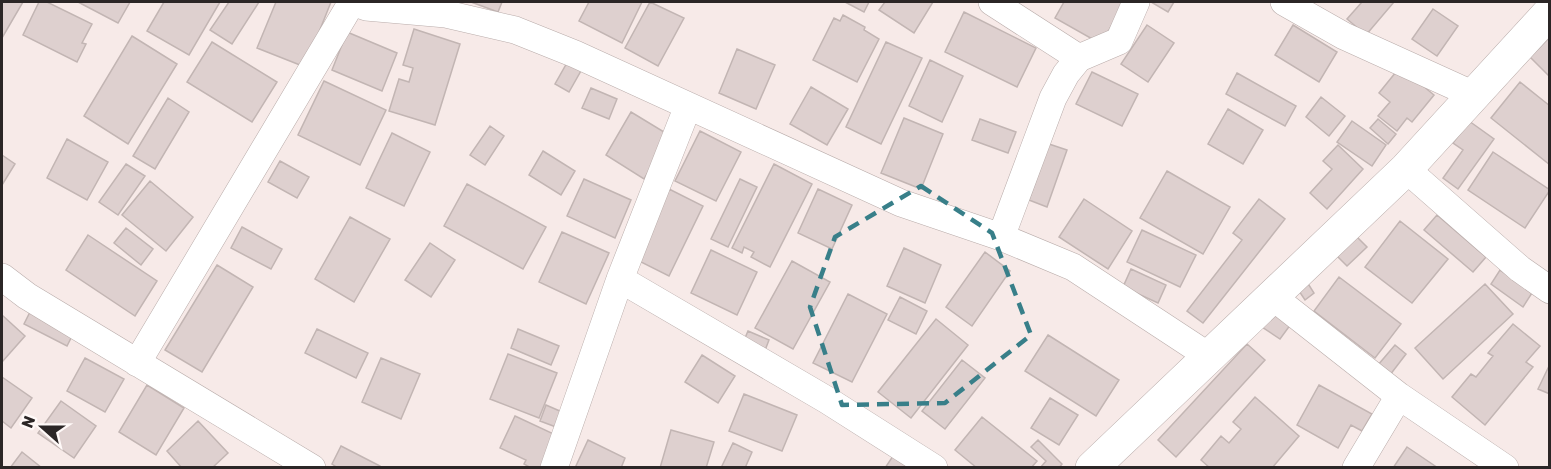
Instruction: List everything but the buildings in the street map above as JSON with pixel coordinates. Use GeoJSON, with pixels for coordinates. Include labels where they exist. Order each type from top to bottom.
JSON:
{"type":"FeatureCollection","features":[{"type":"Feature","properties":{"kind":"street"},"geometry":{"type":"LineString","coordinates":[[137,363],[352,2],[366,7],[446,14],[515,30],[575,54],[902,203],[1001,237],[1073,267],[1210,357]]}},
{"type":"Feature","properties":{"kind":"street"},"geometry":{"type":"LineString","coordinates":[[992,2],[1079,58]]}},
{"type":"Feature","properties":{"kind":"street"},"geometry":{"type":"LineString","coordinates":[[1001,237],[1053,98],[1066,74],[1079,58],[1119,41],[1136,2]]}},
{"type":"Feature","properties":{"kind":"street"},"geometry":{"type":"LineString","coordinates":[[1284,2],[1344,36],[1474,95]]}},
{"type":"Feature","properties":{"kind":"street"},"geometry":{"type":"LineString","coordinates":[[1092,468],[1406,169],[1550,12]]}},
{"type":"Feature","properties":{"kind":"street"},"geometry":{"type":"LineString","coordinates":[[554,468],[620,279],[688,106]]}},
{"type":"Feature","properties":{"kind":"street"},"geometry":{"type":"LineString","coordinates":[[1406,169],[1520,269],[1550,290]]}},
{"type":"Feature","properties":{"kind":"street"},"geometry":{"type":"LineString","coordinates":[[2,277],[27,296],[312,468]]}},
{"type":"Feature","properties":{"kind":"street"},"geometry":{"type":"LineString","coordinates":[[620,279],[827,400],[934,468]]}},
{"type":"Feature","properties":{"kind":"street"},"geometry":{"type":"LineString","coordinates":[[1273,297],[1399,396],[1505,468]]}},
{"type":"Feature","properties":{"kind":"street"},"geometry":{"type":"LineString","coordinates":[[1356,468],[1399,396]]}},
{"type":"Feature","properties":{"kind":"highlighted area"},"geometry":{"type":"Polygon","coordinates":[[[921,186],[992,233],[1031,335],[945,403],[842,405],[810,307],[835,237],[921,186]]]}}]}
